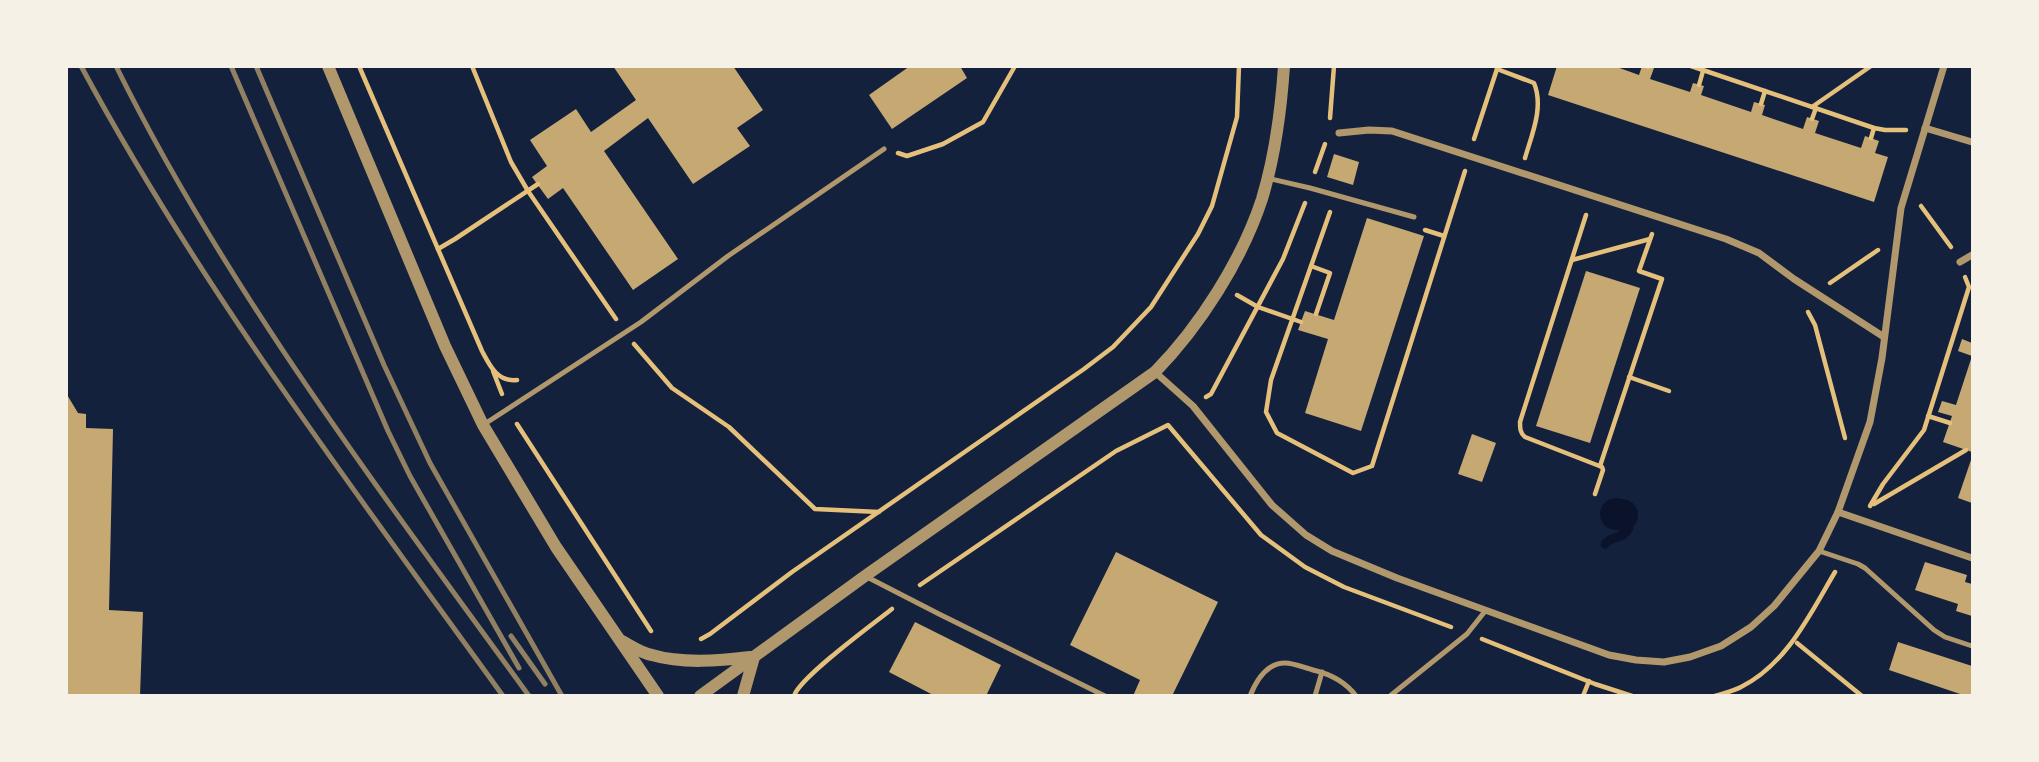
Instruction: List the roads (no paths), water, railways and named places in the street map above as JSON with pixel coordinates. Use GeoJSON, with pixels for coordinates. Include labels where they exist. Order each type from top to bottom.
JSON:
{"type":"FeatureCollection","features":[{"type":"Feature","properties":{"kind":"street"},"geometry":{"type":"LineString","coordinates":[[328,66],[445,346],[483,425],[556,547],[658,695]]}},
{"type":"Feature","properties":{"kind":"street"},"geometry":{"type":"LineString","coordinates":[[700,695],[1155,372],[1179,347],[1212,302],[1262,200],[1276,138],[1284,66]]}},
{"type":"Feature","properties":{"kind":"street"},"geometry":{"type":"LineString","coordinates":[[1155,372],[1193,406],[1272,505],[1306,535],[1332,551],[1397,578],[1609,655],[1664,662],[1690,657],[1721,646],[1751,627],[1774,606],[1819,551],[1838,512],[1870,422],[1901,208],[1944,66]]}},
{"type":"Feature","properties":{"kind":"street"},"geometry":{"type":"LineString","coordinates":[[1925,128],[1972,142]]}},
{"type":"Feature","properties":{"kind":"street"},"geometry":{"type":"LineString","coordinates":[[1339,133],[1391,131],[1745,246],[1884,337]]}},
{"type":"Feature","properties":{"kind":"street"},"geometry":{"type":"LineString","coordinates":[[1960,262],[1972,256]]}},
{"type":"Feature","properties":{"kind":"street"},"geometry":{"type":"LineString","coordinates":[[1838,512],[1972,558]]}},
{"type":"Feature","properties":{"kind":"street"},"geometry":{"type":"LineString","coordinates":[[621,641],[651,655],[683,660],[754,657]]}},
{"type":"Feature","properties":{"kind":"street"},"geometry":{"type":"LineString","coordinates":[[743,695],[754,657]]}},
{"type":"Feature","properties":{"kind":"lane"},"geometry":{"type":"LineString","coordinates":[[483,425],[625,332],[728,256],[884,149]]}},
{"type":"Feature","properties":{"kind":"lane"},"geometry":{"type":"LineString","coordinates":[[1267,178],[1414,217]]}},
{"type":"Feature","properties":{"kind":"lane"},"geometry":{"type":"LineString","coordinates":[[1819,551],[1865,568],[1934,630],[1945,637],[1972,646]]}},
{"type":"Feature","properties":{"kind":"lane"},"geometry":{"type":"LineString","coordinates":[[865,576],[1105,695]]}},
{"type":"Feature","properties":{"kind":"lane"},"geometry":{"type":"LineString","coordinates":[[1390,695],[1467,634],[1486,610]]}},
{"type":"Feature","properties":{"kind":"lane"},"geometry":{"type":"LineString","coordinates":[[1250,695],[1260,676],[1272,667],[1286,663],[1336,677],[1356,695]]}},
{"type":"Feature","properties":{"kind":"lane"},"geometry":{"type":"LineString","coordinates":[[1315,695],[1322,672]]}},
{"type":"Feature","properties":{"kind":"waterway"},"geometry":{"type":"LineString","coordinates":[[1616,514],[1622,515]]}},
{"type":"Feature","properties":{"kind":"waterway"},"geometry":{"type":"LineString","coordinates":[[1605,544],[1623,535],[1629,528]]}},
{"type":"Feature","properties":{"kind":"railway"},"geometry":{"type":"LineString","coordinates":[[81,66],[128,149],[228,309],[281,388],[503,696]]}},
{"type":"Feature","properties":{"kind":"railway"},"geometry":{"type":"LineString","coordinates":[[116,66],[207,231],[257,311],[363,467],[529,696]]}},
{"type":"Feature","properties":{"kind":"railway"},"geometry":{"type":"LineString","coordinates":[[231,66],[388,431],[410,476],[519,668]]}},
{"type":"Feature","properties":{"kind":"railway"},"geometry":{"type":"LineString","coordinates":[[256,66],[384,365],[430,463],[562,696]]}},
{"type":"Feature","properties":{"kind":"railway"},"geometry":{"type":"LineString","coordinates":[[511,636],[545,684]]}}]}
